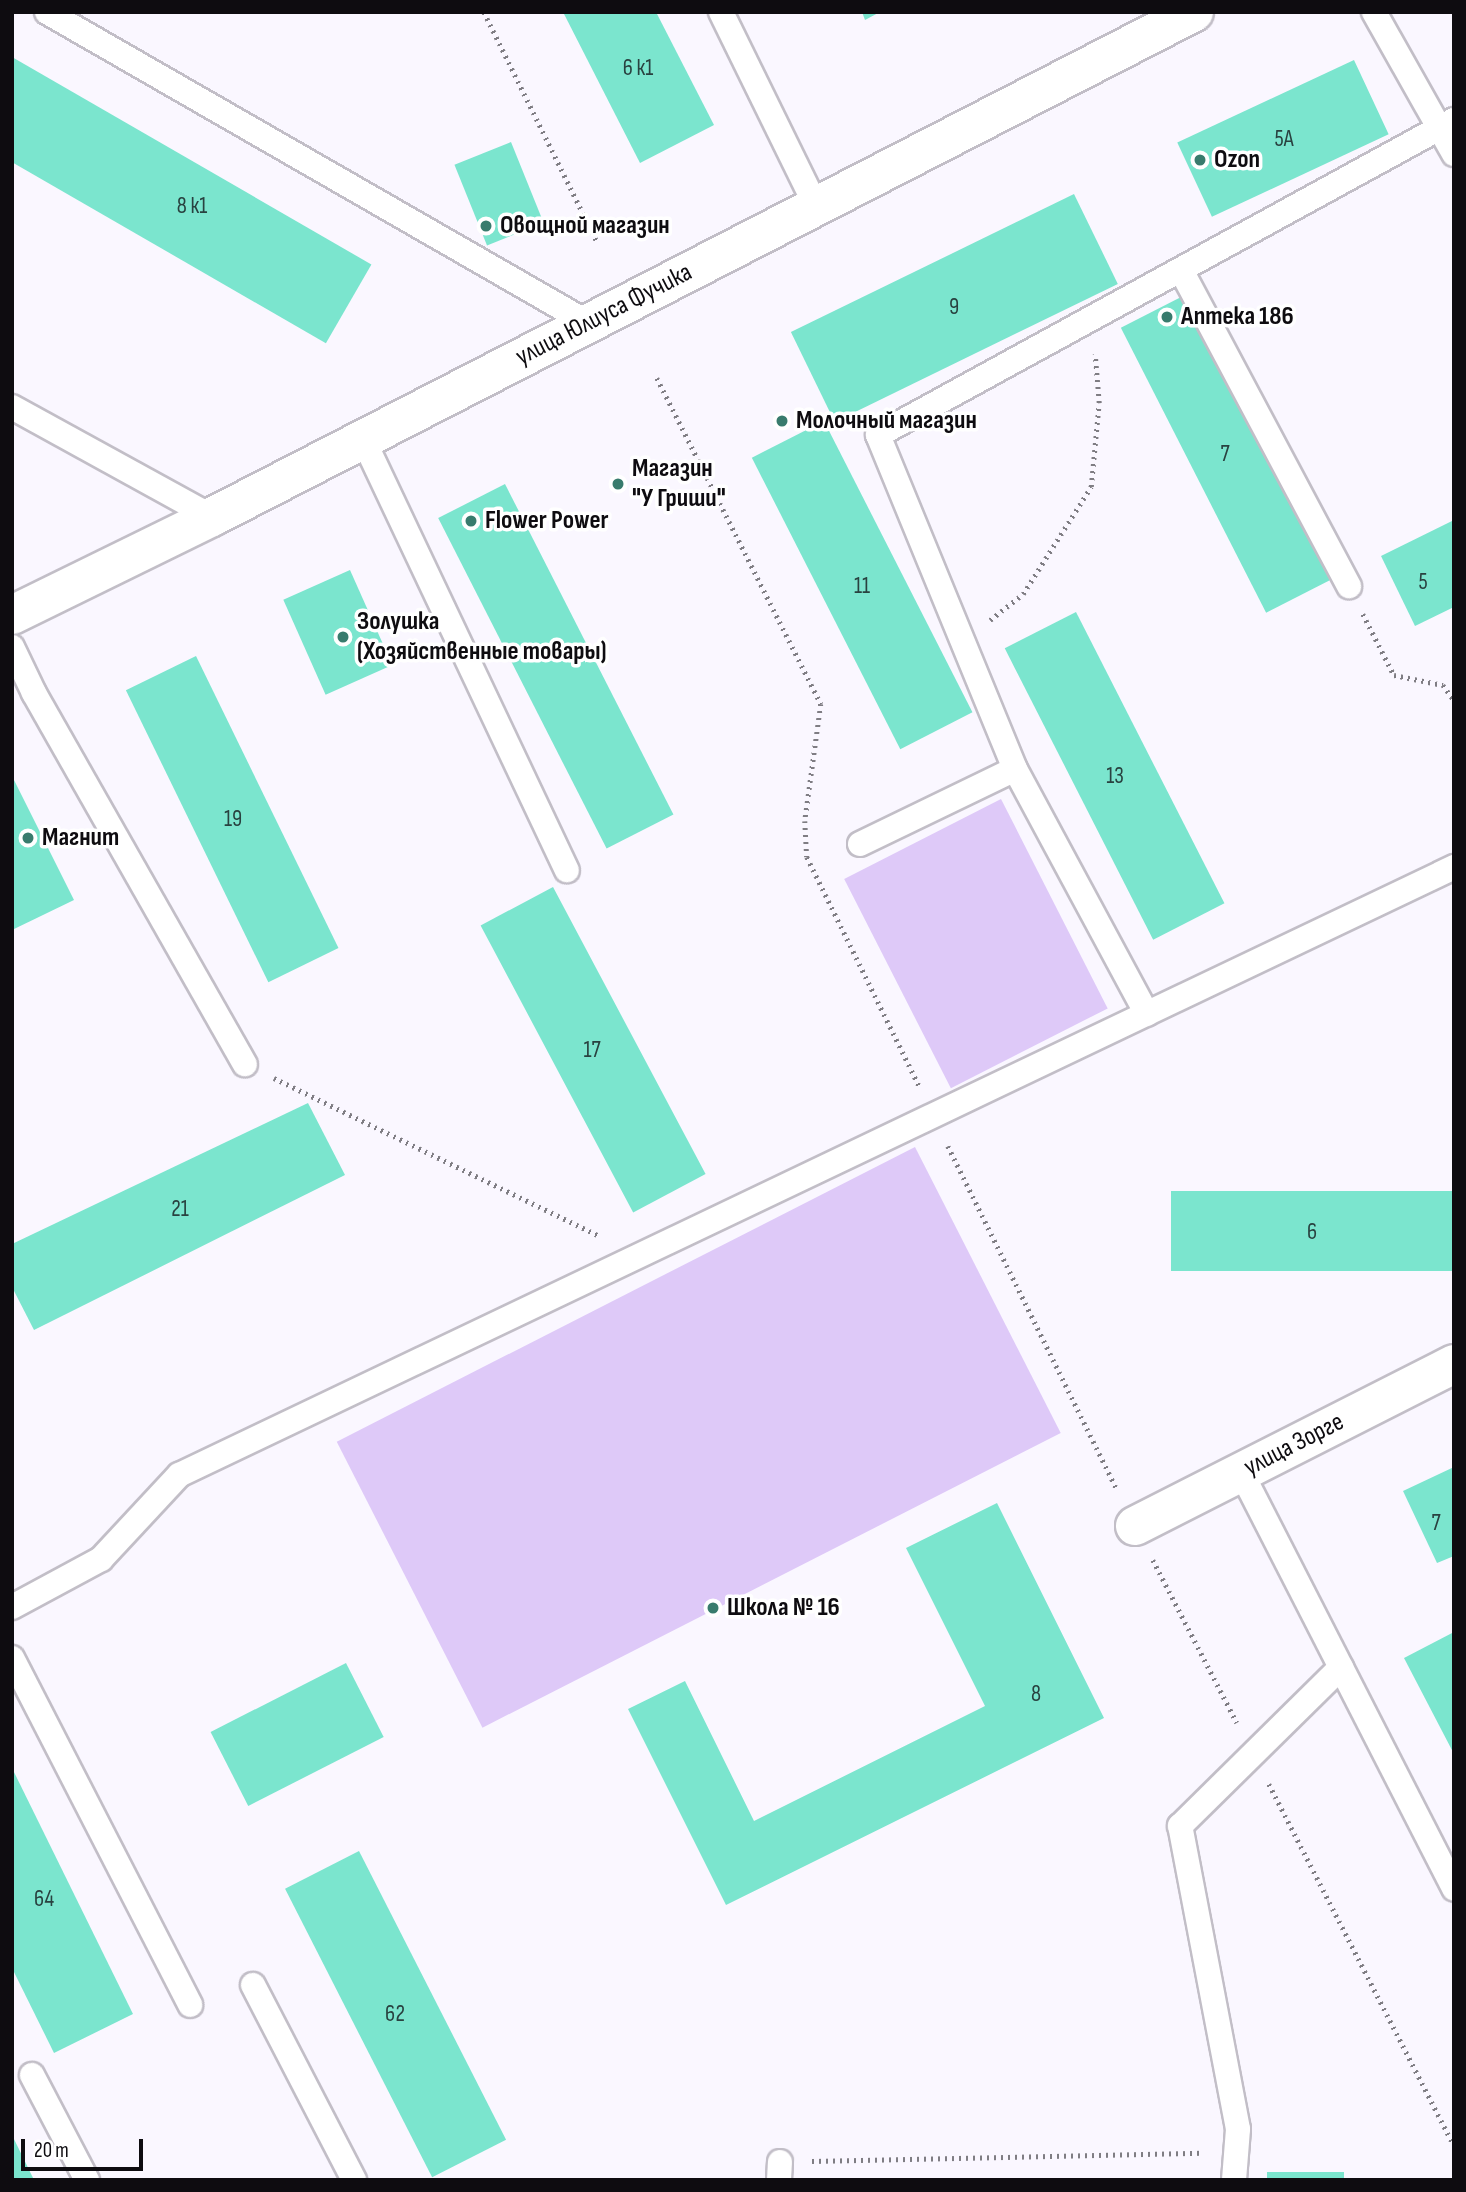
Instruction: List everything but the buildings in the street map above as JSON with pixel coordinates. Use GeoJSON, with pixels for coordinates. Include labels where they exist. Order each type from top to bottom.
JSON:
{"type":"FeatureCollection","features":[{"type":"Feature","properties":{"kind":"street","name":"улица Юлиуса Фучика"},"geometry":{"type":"LineString","coordinates":[[12,615],[212,517],[1194,12]]}},
{"type":"Feature","properties":{"kind":"street","name":"улица Зорге"},"geometry":{"type":"LineString","coordinates":[[1135,1526],[1454,1364]]}},
{"type":"Feature","properties":{"kind":"lane"},"geometry":{"type":"LineString","coordinates":[[47,12],[588,323]]}},
{"type":"Feature","properties":{"kind":"lane"},"geometry":{"type":"LineString","coordinates":[[721,12],[816,206]]}},
{"type":"Feature","properties":{"kind":"lane"},"geometry":{"type":"LineString","coordinates":[[1374,12],[1446,124],[1454,154]]}},
{"type":"Feature","properties":{"kind":"lane"},"geometry":{"type":"LineString","coordinates":[[1147,1014],[1015,769],[878,435],[1182,272],[1446,124]]}},
{"type":"Feature","properties":{"kind":"lane"},"geometry":{"type":"LineString","coordinates":[[1182,272],[1349,586]]}},
{"type":"Feature","properties":{"kind":"lane"},"geometry":{"type":"LineString","coordinates":[[12,407],[212,517]]}},
{"type":"Feature","properties":{"kind":"lane"},"geometry":{"type":"LineString","coordinates":[[363,439],[567,870]]}},
{"type":"Feature","properties":{"kind":"lane"},"geometry":{"type":"LineString","coordinates":[[12,646],[34,693],[244,1064]]}},
{"type":"Feature","properties":{"kind":"lane"},"geometry":{"type":"LineString","coordinates":[[860,844],[1015,769]]}},
{"type":"Feature","properties":{"kind":"lane"},"geometry":{"type":"LineString","coordinates":[[12,1607],[101,1559],[179,1475],[1454,867]]}},
{"type":"Feature","properties":{"kind":"lane"},"geometry":{"type":"LineString","coordinates":[[1241,1472],[1454,1889]]}},
{"type":"Feature","properties":{"kind":"lane"},"geometry":{"type":"LineString","coordinates":[[12,1658],[190,2005]]}},
{"type":"Feature","properties":{"kind":"lane"},"geometry":{"type":"LineString","coordinates":[[1234,2180],[1238,2129],[1180,1826],[1341,1667]]}},
{"type":"Feature","properties":{"kind":"lane"},"geometry":{"type":"LineString","coordinates":[[253,1985],[354,2180]]}},
{"type":"Feature","properties":{"kind":"lane"},"geometry":{"type":"LineString","coordinates":[[32,2076],[87,2180]]}},
{"type":"Feature","properties":{"kind":"path"},"geometry":{"type":"LineString","coordinates":[[484,12],[597,242]]}},
{"type":"Feature","properties":{"kind":"path"},"geometry":{"type":"LineString","coordinates":[[962,642],[1023,594],[1091,487],[1099,372],[1087,323]]}},
{"type":"Feature","properties":{"kind":"path"},"geometry":{"type":"LineString","coordinates":[[657,378],[821,704],[805,821],[807,857],[1135,1526],[1454,2145]]}},
{"type":"Feature","properties":{"kind":"path"},"geometry":{"type":"LineString","coordinates":[[1349,586],[1394,675],[1443,685],[1454,700]]}},
{"type":"Feature","properties":{"kind":"path"},"geometry":{"type":"LineString","coordinates":[[244,1064],[639,1255]]}},
{"type":"Feature","properties":{"kind":"path"},"geometry":{"type":"LineString","coordinates":[[780,2171],[1236,2153]]}},
{"type":"Feature","properties":{"kind":"shaded area"},"geometry":{"type":"Polygon","coordinates":[[[1001,799],[1108,1008],[951,1088],[844,879],[1001,799]]]}},
{"type":"Feature","properties":{"kind":"shaded area"},"geometry":{"type":"Polygon","coordinates":[[[915,1147],[1061,1433],[482,1728],[337,1442],[915,1147]]]}},
{"type":"Feature","properties":{"kind":"place","name":"Ozon"},"geometry":{"type":"Point","coordinates":[1200,160]}},
{"type":"Feature","properties":{"kind":"place","name":"Овощной магазин"},"geometry":{"type":"Point","coordinates":[486,226]}},
{"type":"Feature","properties":{"kind":"place","name":"Аптека 186"},"geometry":{"type":"Point","coordinates":[1167,317]}},
{"type":"Feature","properties":{"kind":"place","name":"Молочный магазин"},"geometry":{"type":"Point","coordinates":[782,421]}},
{"type":"Feature","properties":{"kind":"place","name":"Магазин \"У Гриши\""},"geometry":{"type":"Point","coordinates":[618,484]}},
{"type":"Feature","properties":{"kind":"place","name":"Flower Power"},"geometry":{"type":"Point","coordinates":[471,521]}},
{"type":"Feature","properties":{"kind":"place","name":"Золушка (Хозяйственные товары)"},"geometry":{"type":"Point","coordinates":[343,637]}},
{"type":"Feature","properties":{"kind":"place","name":"Магнит"},"geometry":{"type":"Point","coordinates":[28,838]}},
{"type":"Feature","properties":{"kind":"place","name":"Школа № 16"},"geometry":{"type":"Point","coordinates":[713,1608]}}]}
